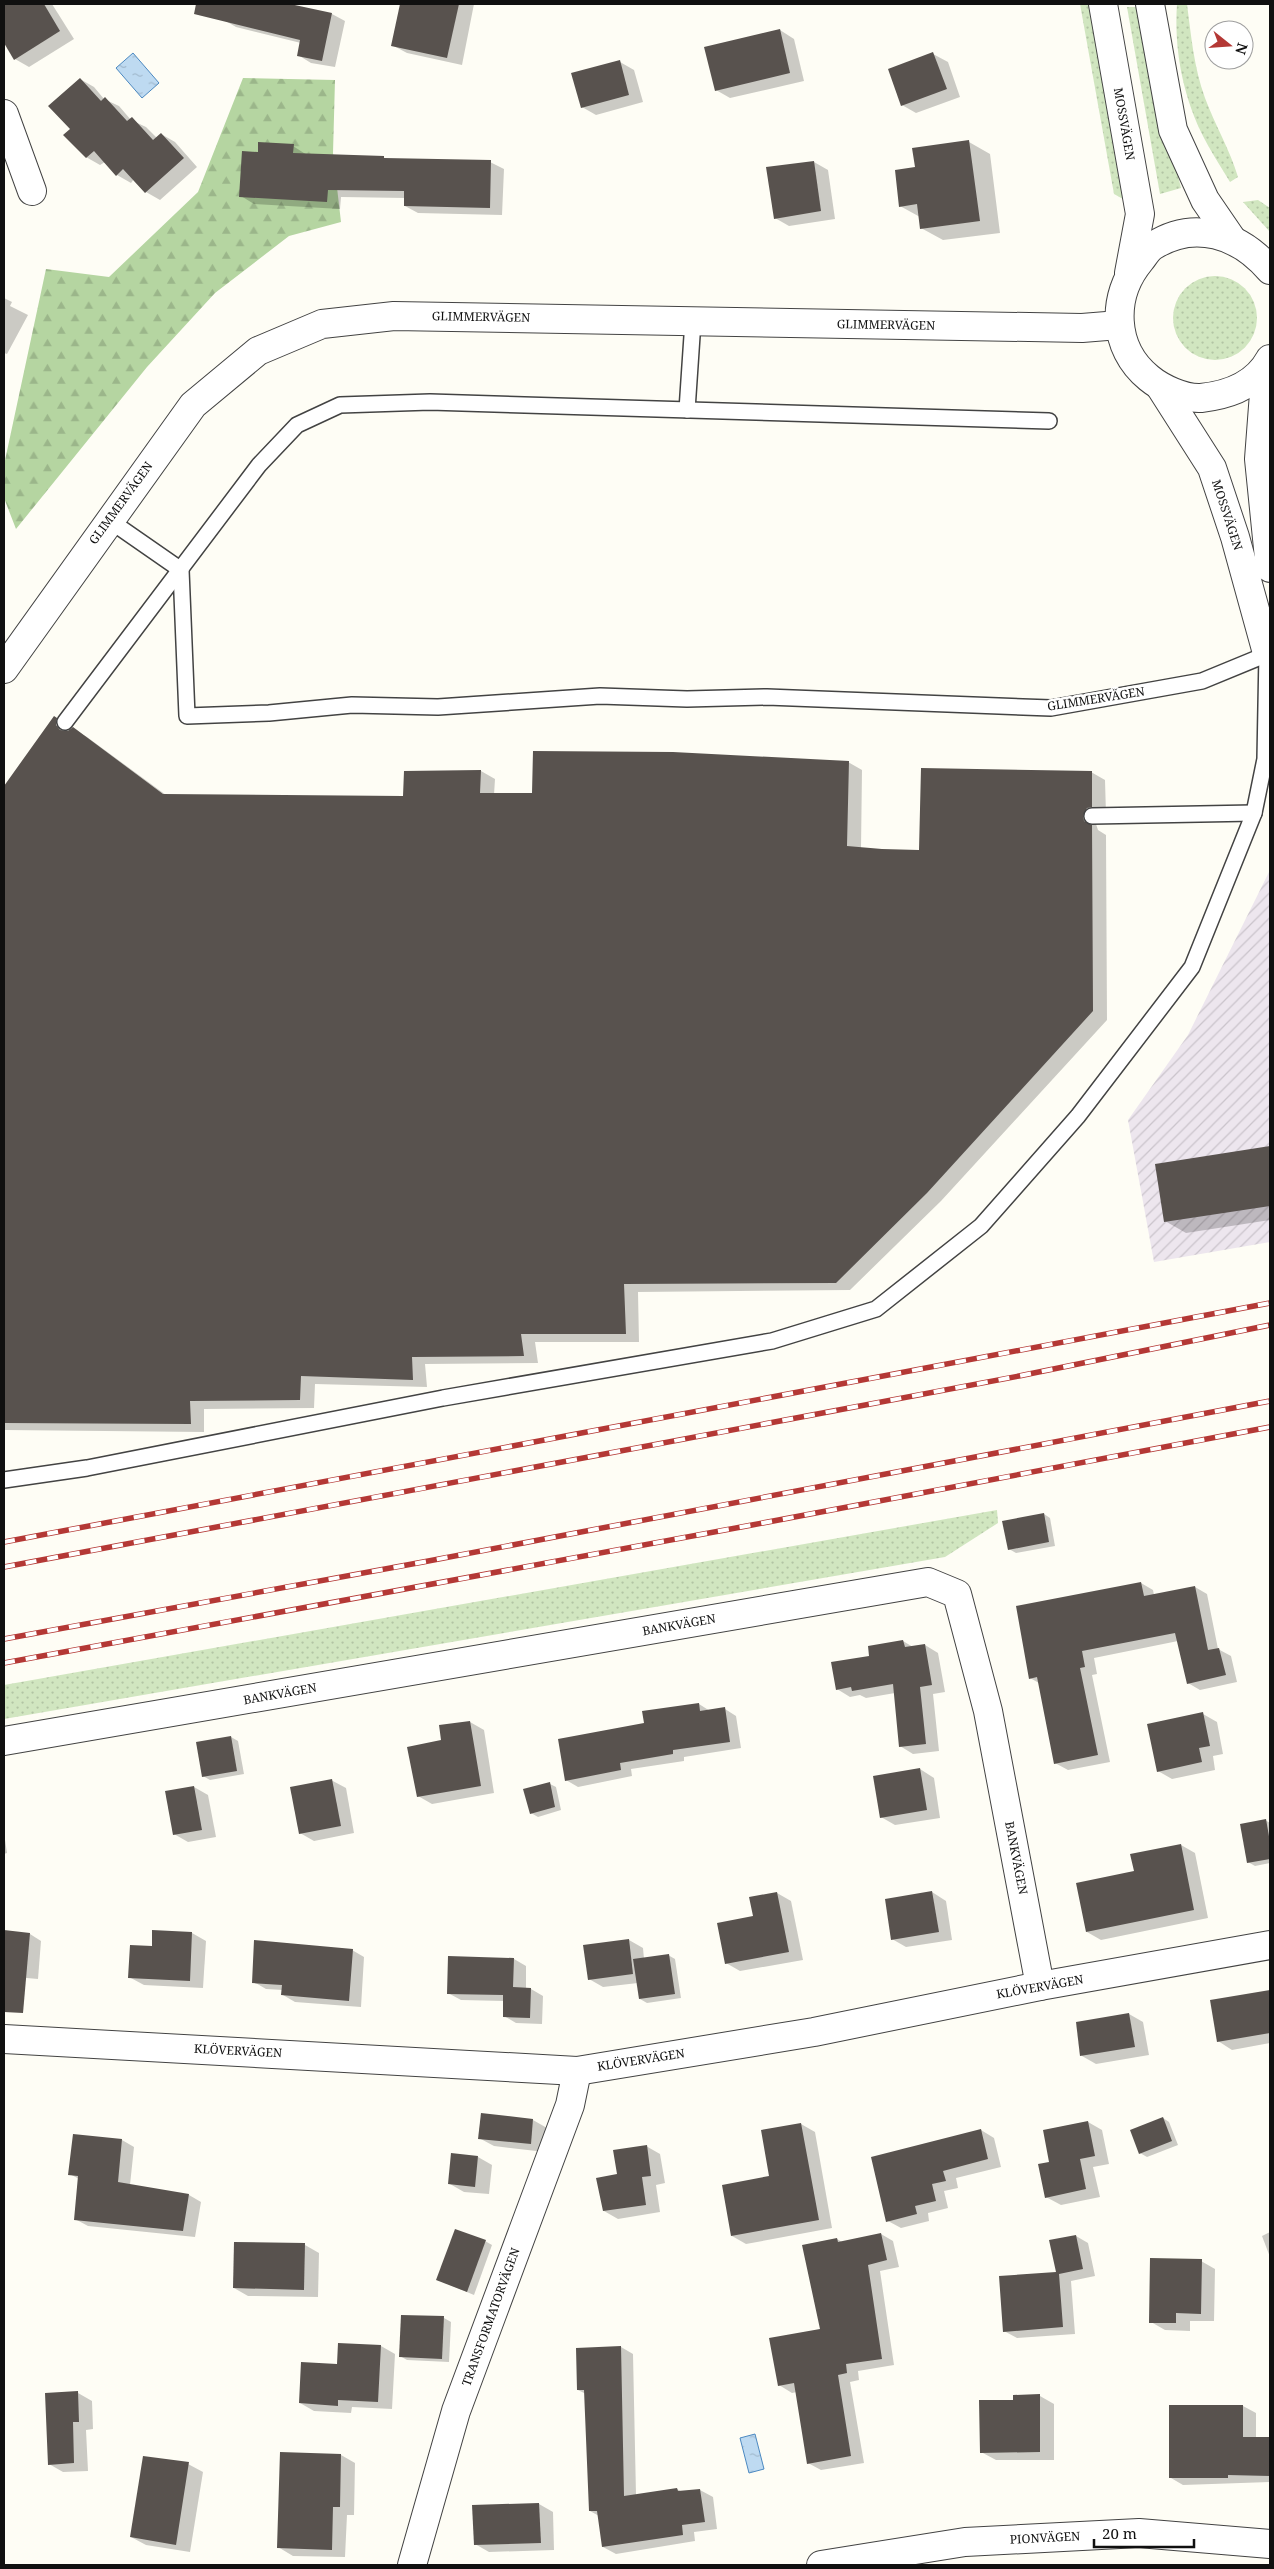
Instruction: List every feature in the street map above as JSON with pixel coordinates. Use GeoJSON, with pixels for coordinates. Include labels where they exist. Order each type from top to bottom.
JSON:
{"type":"FeatureCollection","features":[{"type":"Feature","properties":{"kind":"street","name":"MOSSVÄGEN"},"geometry":{"type":"LineString","coordinates":[[1103,4],[1140,214],[1129,274],[1120,299],[1119,325],[1125,349],[1139,370],[1161,388],[1212,468],[1235,537],[1269,653]]}},
{"type":"Feature","properties":{"kind":"street","name":"MOSSVÄGEN"},"geometry":{"type":"LineString","coordinates":[[1150,4],[1173,130],[1206,200],[1231,238]]}},
{"type":"Feature","properties":{"kind":"street"},"geometry":{"type":"LineString","coordinates":[[4,114],[32,190]]}},
{"type":"Feature","properties":{"kind":"street","name":"MOSSVÄGEN"},"geometry":{"type":"LineString","coordinates":[[1129,274],[1152,247],[1178,236],[1207,232],[1231,238],[1256,254],[1270,270]]}},
{"type":"Feature","properties":{"kind":"street","name":"GLIMMERVÄGEN"},"geometry":{"type":"LineString","coordinates":[[4,669],[108,520],[193,405],[258,351],[322,324],[394,316],[1082,328],[1119,325]]}},
{"type":"Feature","properties":{"kind":"street","name":"MOSSVÄGEN"},"geometry":{"type":"LineString","coordinates":[[1161,388],[1197,398],[1226,394],[1243,387],[1268,363]]}},
{"type":"Feature","properties":{"kind":"street","name":"MOSSVÄGEN"},"geometry":{"type":"LineString","coordinates":[[1268,363],[1259,459],[1270,570],[1269,653]]}},
{"type":"Feature","properties":{"kind":"street","name":"BANKVÄGEN"},"geometry":{"type":"LineString","coordinates":[[4,1741],[928,1582],[957,1594],[988,1711],[1040,1986]]}},
{"type":"Feature","properties":{"kind":"street","name":"KLÖVERVÄGEN"},"geometry":{"type":"LineString","coordinates":[[4,2039],[577,2071],[814,2032],[1040,1986],[1270,1945]]}},
{"type":"Feature","properties":{"kind":"street","name":"TRANSFORMATORVÄGEN"},"geometry":{"type":"LineString","coordinates":[[412,2565],[456,2411],[570,2106],[577,2071]]}},
{"type":"Feature","properties":{"kind":"street","name":"PIONVÄGEN"},"geometry":{"type":"LineString","coordinates":[[821,2565],[965,2542],[1120,2534],[1181,2536],[1270,2544]]}},
{"type":"Feature","properties":{"kind":"lane"},"geometry":{"type":"LineString","coordinates":[[687,410],[693,321]]}},
{"type":"Feature","properties":{"kind":"lane"},"geometry":{"type":"LineString","coordinates":[[65,722],[259,465],[297,425],[340,405],[430,402],[1049,421]]}},
{"type":"Feature","properties":{"kind":"lane"},"geometry":{"type":"LineString","coordinates":[[108,520],[181,570]]}},
{"type":"Feature","properties":{"kind":"lane","name":"GLIMMERVÄGEN"},"geometry":{"type":"LineString","coordinates":[[181,570],[187,716],[269,713],[352,705],[438,707],[600,696],[687,699],[767,697],[1051,708],[1202,681],[1269,653]]}},
{"type":"Feature","properties":{"kind":"lane","name":"MOSSVÄGEN"},"geometry":{"type":"LineString","coordinates":[[4,1480],[87,1468],[443,1398],[772,1341],[876,1309],[980,1226],[1078,1116],[1139,1039],[1192,967],[1254,813],[1265,759],[1269,653]]}},
{"type":"Feature","properties":{"kind":"lane"},"geometry":{"type":"LineString","coordinates":[[1092,816],[1254,813]]}},
{"type":"Feature","properties":{"kind":"shaded area"},"geometry":{"type":"Polygon","coordinates":[[[1270,870],[1270,1242],[1154,1262],[1128,1120],[1188,1035],[1270,870]]]}},
{"type":"Feature","properties":{"kind":"green space"},"geometry":{"type":"Polygon","coordinates":[[[1080,4],[1089,4],[1123,199],[1114,194],[1080,4]]]}},
{"type":"Feature","properties":{"kind":"green space"},"geometry":{"type":"Polygon","coordinates":[[[1177,4],[1187,4],[1193,51],[1201,87],[1238,177],[1230,182],[1211,151],[1194,117],[1184,85],[1178,53],[1177,4]]]}},
{"type":"Feature","properties":{"kind":"green space"},"geometry":{"type":"Polygon","coordinates":[[[1127,7],[1136,7],[1181,188],[1160,194],[1127,7]]]}},
{"type":"Feature","properties":{"kind":"green space"},"geometry":{"type":"Polygon","coordinates":[[[243,78],[335,80],[333,153],[341,222],[289,236],[215,293],[147,367],[16,529],[4,498],[4,465],[46,269],[109,277],[198,192],[243,78]]]}},
{"type":"Feature","properties":{"kind":"green space"},"geometry":{"type":"Polygon","coordinates":[[[1258,200],[1270,208],[1270,232],[1243,202],[1258,200]]]}},
{"type":"Feature","properties":{"kind":"green space"},"geometry":{"type":"Polygon","coordinates":[[[1207,276],[1223,276],[1239,283],[1250,294],[1257,310],[1254,334],[1245,348],[1239,353],[1223,360],[1207,360],[1191,353],[1180,342],[1173,326],[1173,310],[1180,294],[1191,283],[1207,276]]]}},
{"type":"Feature","properties":{"kind":"green space"},"geometry":{"type":"Polygon","coordinates":[[[997,1510],[998,1523],[945,1557],[4,1719],[4,1685],[997,1510]]]}},
{"type":"Feature","properties":{"kind":"water"},"geometry":{"type":"Polygon","coordinates":[[[133,53],[159,83],[142,98],[116,68],[133,53]]]}},
{"type":"Feature","properties":{"kind":"water"},"geometry":{"type":"Polygon","coordinates":[[[755,2434],[764,2469],[749,2473],[740,2438],[755,2434]]]}},
{"type":"Feature","properties":{"kind":"building"},"geometry":{"type":"Polygon","coordinates":[[[4,4],[44,4],[60,31],[14,60],[4,43],[4,4]]]}},
{"type":"Feature","properties":{"kind":"building"},"geometry":{"type":"Polygon","coordinates":[[[196,4],[290,4],[332,13],[322,61],[297,56],[300,40],[194,14],[196,4]]]}},
{"type":"Feature","properties":{"kind":"building"},"geometry":{"type":"Polygon","coordinates":[[[400,4],[459,4],[447,58],[391,46],[400,4]]]}},
{"type":"Feature","properties":{"kind":"building"},"geometry":{"type":"Polygon","coordinates":[[[780,29],[790,73],[715,91],[704,47],[780,29]]]}},
{"type":"Feature","properties":{"kind":"building"},"geometry":{"type":"Polygon","coordinates":[[[933,52],[947,89],[901,106],[888,69],[933,52]]]}},
{"type":"Feature","properties":{"kind":"building"},"geometry":{"type":"Polygon","coordinates":[[[620,60],[629,95],[581,108],[571,73],[620,60]]]}},
{"type":"Feature","properties":{"kind":"building"},"geometry":{"type":"Polygon","coordinates":[[[80,78],[101,101],[105,97],[127,121],[132,117],[153,140],[161,133],[184,158],[145,193],[123,169],[116,176],[94,151],[86,158],[63,135],[70,129],[48,106],[80,78]]]}},
{"type":"Feature","properties":{"kind":"building"},"geometry":{"type":"Polygon","coordinates":[[[969,140],[980,221],[920,229],[917,204],[899,207],[895,170],[915,167],[912,148],[969,140]]]}},
{"type":"Feature","properties":{"kind":"building"},"geometry":{"type":"Polygon","coordinates":[[[258,142],[294,144],[293,153],[384,156],[384,158],[491,160],[490,208],[404,206],[404,191],[328,190],[327,202],[239,197],[242,151],[258,152],[258,142]]]}},
{"type":"Feature","properties":{"kind":"building"},"geometry":{"type":"Polygon","coordinates":[[[814,161],[821,211],[774,219],[766,167],[814,161]]]}},
{"type":"Feature","properties":{"kind":"building"},"geometry":{"type":"Polygon","coordinates":[[[54,716],[57,718],[56,725],[60,730],[68,731],[73,727],[163,794],[403,796],[404,771],[481,770],[480,793],[532,793],[533,751],[673,752],[849,761],[847,846],[882,849],[919,850],[921,768],[1092,771],[1092,807],[1087,808],[1083,816],[1084,821],[1092,825],[1093,1011],[927,1193],[836,1283],[624,1284],[626,1334],[521,1334],[524,1356],[412,1357],[413,1380],[301,1376],[300,1400],[190,1401],[191,1424],[4,1423],[4,786],[54,716]]]}},
{"type":"Feature","properties":{"kind":"building"},"geometry":{"type":"Polygon","coordinates":[[[1270,1146],[1270,1206],[1164,1222],[1155,1164],[1270,1146]]]}},
{"type":"Feature","properties":{"kind":"building"},"geometry":{"type":"Polygon","coordinates":[[[1044,1513],[1049,1542],[1008,1550],[1002,1521],[1044,1513]]]}},
{"type":"Feature","properties":{"kind":"building"},"geometry":{"type":"Polygon","coordinates":[[[1141,1582],[1144,1596],[1195,1586],[1208,1650],[1219,1648],[1226,1675],[1187,1684],[1175,1633],[1082,1651],[1085,1667],[1080,1668],[1098,1755],[1054,1764],[1037,1677],[1029,1679],[1016,1606],[1141,1582]]]}},
{"type":"Feature","properties":{"kind":"building"},"geometry":{"type":"Polygon","coordinates":[[[903,1640],[905,1647],[925,1644],[932,1685],[920,1687],[926,1744],[899,1747],[893,1684],[852,1691],[851,1687],[836,1690],[831,1662],[869,1656],[868,1646],[903,1640]]]}},
{"type":"Feature","properties":{"kind":"building"},"geometry":{"type":"Polygon","coordinates":[[[699,1703],[700,1711],[725,1707],[730,1742],[673,1750],[673,1754],[620,1763],[621,1770],[565,1781],[558,1739],[644,1723],[642,1711],[699,1703]]]}},
{"type":"Feature","properties":{"kind":"building"},"geometry":{"type":"Polygon","coordinates":[[[1203,1712],[1210,1746],[1199,1748],[1202,1762],[1157,1772],[1147,1724],[1203,1712]]]}},
{"type":"Feature","properties":{"kind":"building"},"geometry":{"type":"Polygon","coordinates":[[[470,1721],[481,1786],[417,1797],[407,1747],[441,1740],[439,1725],[470,1721]]]}},
{"type":"Feature","properties":{"kind":"building"},"geometry":{"type":"Polygon","coordinates":[[[231,1736],[237,1771],[202,1777],[196,1742],[231,1736]]]}},
{"type":"Feature","properties":{"kind":"building"},"geometry":{"type":"Polygon","coordinates":[[[920,1768],[927,1810],[880,1818],[873,1776],[920,1768]]]}},
{"type":"Feature","properties":{"kind":"building"},"geometry":{"type":"Polygon","coordinates":[[[332,1779],[341,1826],[299,1834],[290,1787],[332,1779]]]}},
{"type":"Feature","properties":{"kind":"building"},"geometry":{"type":"Polygon","coordinates":[[[550,1782],[555,1807],[530,1814],[523,1789],[550,1782]]]}},
{"type":"Feature","properties":{"kind":"building"},"geometry":{"type":"Polygon","coordinates":[[[194,1786],[202,1830],[173,1835],[165,1791],[194,1786]]]}},
{"type":"Feature","properties":{"kind":"building"},"geometry":{"type":"Polygon","coordinates":[[[1266,1819],[1270,1842],[1270,1859],[1247,1863],[1240,1824],[1266,1819]]]}},
{"type":"Feature","properties":{"kind":"building"},"geometry":{"type":"Polygon","coordinates":[[[1181,1844],[1194,1910],[1086,1932],[1076,1883],[1134,1871],[1130,1854],[1181,1844]]]}},
{"type":"Feature","properties":{"kind":"building"},"geometry":{"type":"Polygon","coordinates":[[[932,1891],[939,1932],[891,1940],[885,1899],[932,1891]]]}},
{"type":"Feature","properties":{"kind":"building"},"geometry":{"type":"Polygon","coordinates":[[[777,1892],[789,1952],[725,1964],[717,1923],[753,1916],[749,1897],[777,1892]]]}},
{"type":"Feature","properties":{"kind":"building"},"geometry":{"type":"Polygon","coordinates":[[[4,1930],[30,1933],[23,2013],[4,2012],[4,1930]]]}},
{"type":"Feature","properties":{"kind":"building"},"geometry":{"type":"Polygon","coordinates":[[[152,1930],[192,1932],[190,1981],[128,1978],[130,1945],[152,1946],[152,1930]]]}},
{"type":"Feature","properties":{"kind":"building"},"geometry":{"type":"Polygon","coordinates":[[[629,1939],[633,1974],[588,1980],[583,1945],[629,1939]]]}},
{"type":"Feature","properties":{"kind":"building"},"geometry":{"type":"Polygon","coordinates":[[[254,1940],[353,1949],[349,2001],[281,1995],[282,1985],[252,1983],[254,1940]]]}},
{"type":"Feature","properties":{"kind":"building"},"geometry":{"type":"Polygon","coordinates":[[[669,1954],[675,1994],[639,1999],[633,1959],[669,1954]]]}},
{"type":"Feature","properties":{"kind":"building"},"geometry":{"type":"Polygon","coordinates":[[[448,1956],[514,1958],[513,1987],[531,1988],[530,2018],[503,2017],[503,1995],[447,1994],[448,1956]]]}},
{"type":"Feature","properties":{"kind":"building"},"geometry":{"type":"Polygon","coordinates":[[[1270,1990],[1270,2033],[1217,2042],[1210,2000],[1270,1990]]]}},
{"type":"Feature","properties":{"kind":"building"},"geometry":{"type":"Polygon","coordinates":[[[1129,2013],[1135,2047],[1080,2056],[1076,2022],[1129,2013]]]}},
{"type":"Feature","properties":{"kind":"building"},"geometry":{"type":"Polygon","coordinates":[[[481,2113],[533,2119],[531,2144],[478,2139],[481,2113]]]}},
{"type":"Feature","properties":{"kind":"building"},"geometry":{"type":"Polygon","coordinates":[[[1163,2117],[1172,2141],[1139,2154],[1130,2130],[1163,2117]]]}},
{"type":"Feature","properties":{"kind":"building"},"geometry":{"type":"Polygon","coordinates":[[[1088,2121],[1095,2156],[1080,2159],[1086,2189],[1045,2198],[1038,2164],[1049,2162],[1043,2130],[1088,2121]]]}},
{"type":"Feature","properties":{"kind":"building"},"geometry":{"type":"Polygon","coordinates":[[[801,2123],[819,2220],[731,2236],[722,2185],[769,2176],[761,2130],[801,2123]]]}},
{"type":"Feature","properties":{"kind":"building"},"geometry":{"type":"Polygon","coordinates":[[[981,2129],[988,2159],[943,2171],[946,2181],[932,2184],[936,2201],[915,2206],[917,2214],[886,2222],[871,2157],[981,2129]]]}},
{"type":"Feature","properties":{"kind":"building"},"geometry":{"type":"Polygon","coordinates":[[[73,2134],[122,2139],[118,2182],[189,2194],[183,2231],[74,2220],[78,2176],[68,2175],[73,2134]]]}},
{"type":"Feature","properties":{"kind":"building"},"geometry":{"type":"Polygon","coordinates":[[[647,2145],[651,2176],[642,2177],[646,2205],[603,2211],[596,2178],[617,2174],[613,2150],[647,2145]]]}},
{"type":"Feature","properties":{"kind":"building"},"geometry":{"type":"Polygon","coordinates":[[[451,2153],[478,2156],[475,2187],[448,2184],[451,2153]]]}},
{"type":"Feature","properties":{"kind":"building"},"geometry":{"type":"Polygon","coordinates":[[[455,2229],[486,2240],[467,2292],[436,2280],[455,2229]]]}},
{"type":"Feature","properties":{"kind":"building"},"geometry":{"type":"Polygon","coordinates":[[[881,2233],[887,2260],[868,2265],[882,2359],[846,2364],[847,2373],[838,2375],[851,2456],[807,2464],[794,2383],[778,2386],[769,2338],[820,2329],[802,2245],[837,2238],[838,2242],[881,2233]]]}},
{"type":"Feature","properties":{"kind":"building"},"geometry":{"type":"Polygon","coordinates":[[[1076,2235],[1083,2269],[1059,2274],[1063,2327],[1003,2332],[999,2276],[1056,2272],[1049,2240],[1076,2235]]]}},
{"type":"Feature","properties":{"kind":"building"},"geometry":{"type":"Polygon","coordinates":[[[234,2242],[305,2243],[304,2290],[233,2288],[234,2242]]]}},
{"type":"Feature","properties":{"kind":"building"},"geometry":{"type":"Polygon","coordinates":[[[1150,2258],[1202,2259],[1201,2314],[1176,2313],[1176,2323],[1149,2323],[1150,2258]]]}},
{"type":"Feature","properties":{"kind":"building"},"geometry":{"type":"Polygon","coordinates":[[[401,2315],[444,2316],[442,2359],[399,2357],[401,2315]]]}},
{"type":"Feature","properties":{"kind":"building"},"geometry":{"type":"Polygon","coordinates":[[[338,2343],[381,2345],[378,2402],[338,2400],[338,2406],[299,2403],[301,2362],[337,2364],[338,2343]]]}},
{"type":"Feature","properties":{"kind":"building"},"geometry":{"type":"Polygon","coordinates":[[[621,2346],[624,2496],[677,2488],[678,2491],[700,2489],[705,2522],[682,2525],[683,2535],[602,2547],[597,2511],[589,2511],[584,2390],[577,2390],[576,2348],[621,2346]]]}},
{"type":"Feature","properties":{"kind":"building"},"geometry":{"type":"Polygon","coordinates":[[[78,2391],[79,2422],[73,2422],[74,2463],[48,2465],[45,2393],[78,2391]]]}},
{"type":"Feature","properties":{"kind":"building"},"geometry":{"type":"Polygon","coordinates":[[[1040,2394],[1040,2452],[980,2453],[979,2400],[1013,2400],[1013,2395],[1040,2394]]]}},
{"type":"Feature","properties":{"kind":"building"},"geometry":{"type":"Polygon","coordinates":[[[1169,2405],[1243,2405],[1243,2437],[1270,2437],[1270,2476],[1228,2475],[1228,2478],[1169,2478],[1169,2405]]]}},
{"type":"Feature","properties":{"kind":"building"},"geometry":{"type":"Polygon","coordinates":[[[280,2452],[341,2454],[340,2507],[333,2507],[332,2550],[277,2548],[280,2452]]]}},
{"type":"Feature","properties":{"kind":"building"},"geometry":{"type":"Polygon","coordinates":[[[143,2456],[189,2462],[176,2545],[130,2537],[143,2456]]]}},
{"type":"Feature","properties":{"kind":"building"},"geometry":{"type":"Polygon","coordinates":[[[539,2503],[541,2543],[474,2545],[472,2505],[539,2503]]]}},
{"type":"Feature","properties":{"kind":"railway"},"geometry":{"type":"LineString","coordinates":[[4,1542],[1270,1303]]}},
{"type":"Feature","properties":{"kind":"railway"},"geometry":{"type":"LineString","coordinates":[[4,1567],[1019,1376],[1270,1325]]}},
{"type":"Feature","properties":{"kind":"railway"},"geometry":{"type":"LineString","coordinates":[[4,1639],[423,1562],[1270,1401]]}},
{"type":"Feature","properties":{"kind":"railway"},"geometry":{"type":"LineString","coordinates":[[4,1663],[1270,1427]]}}]}
